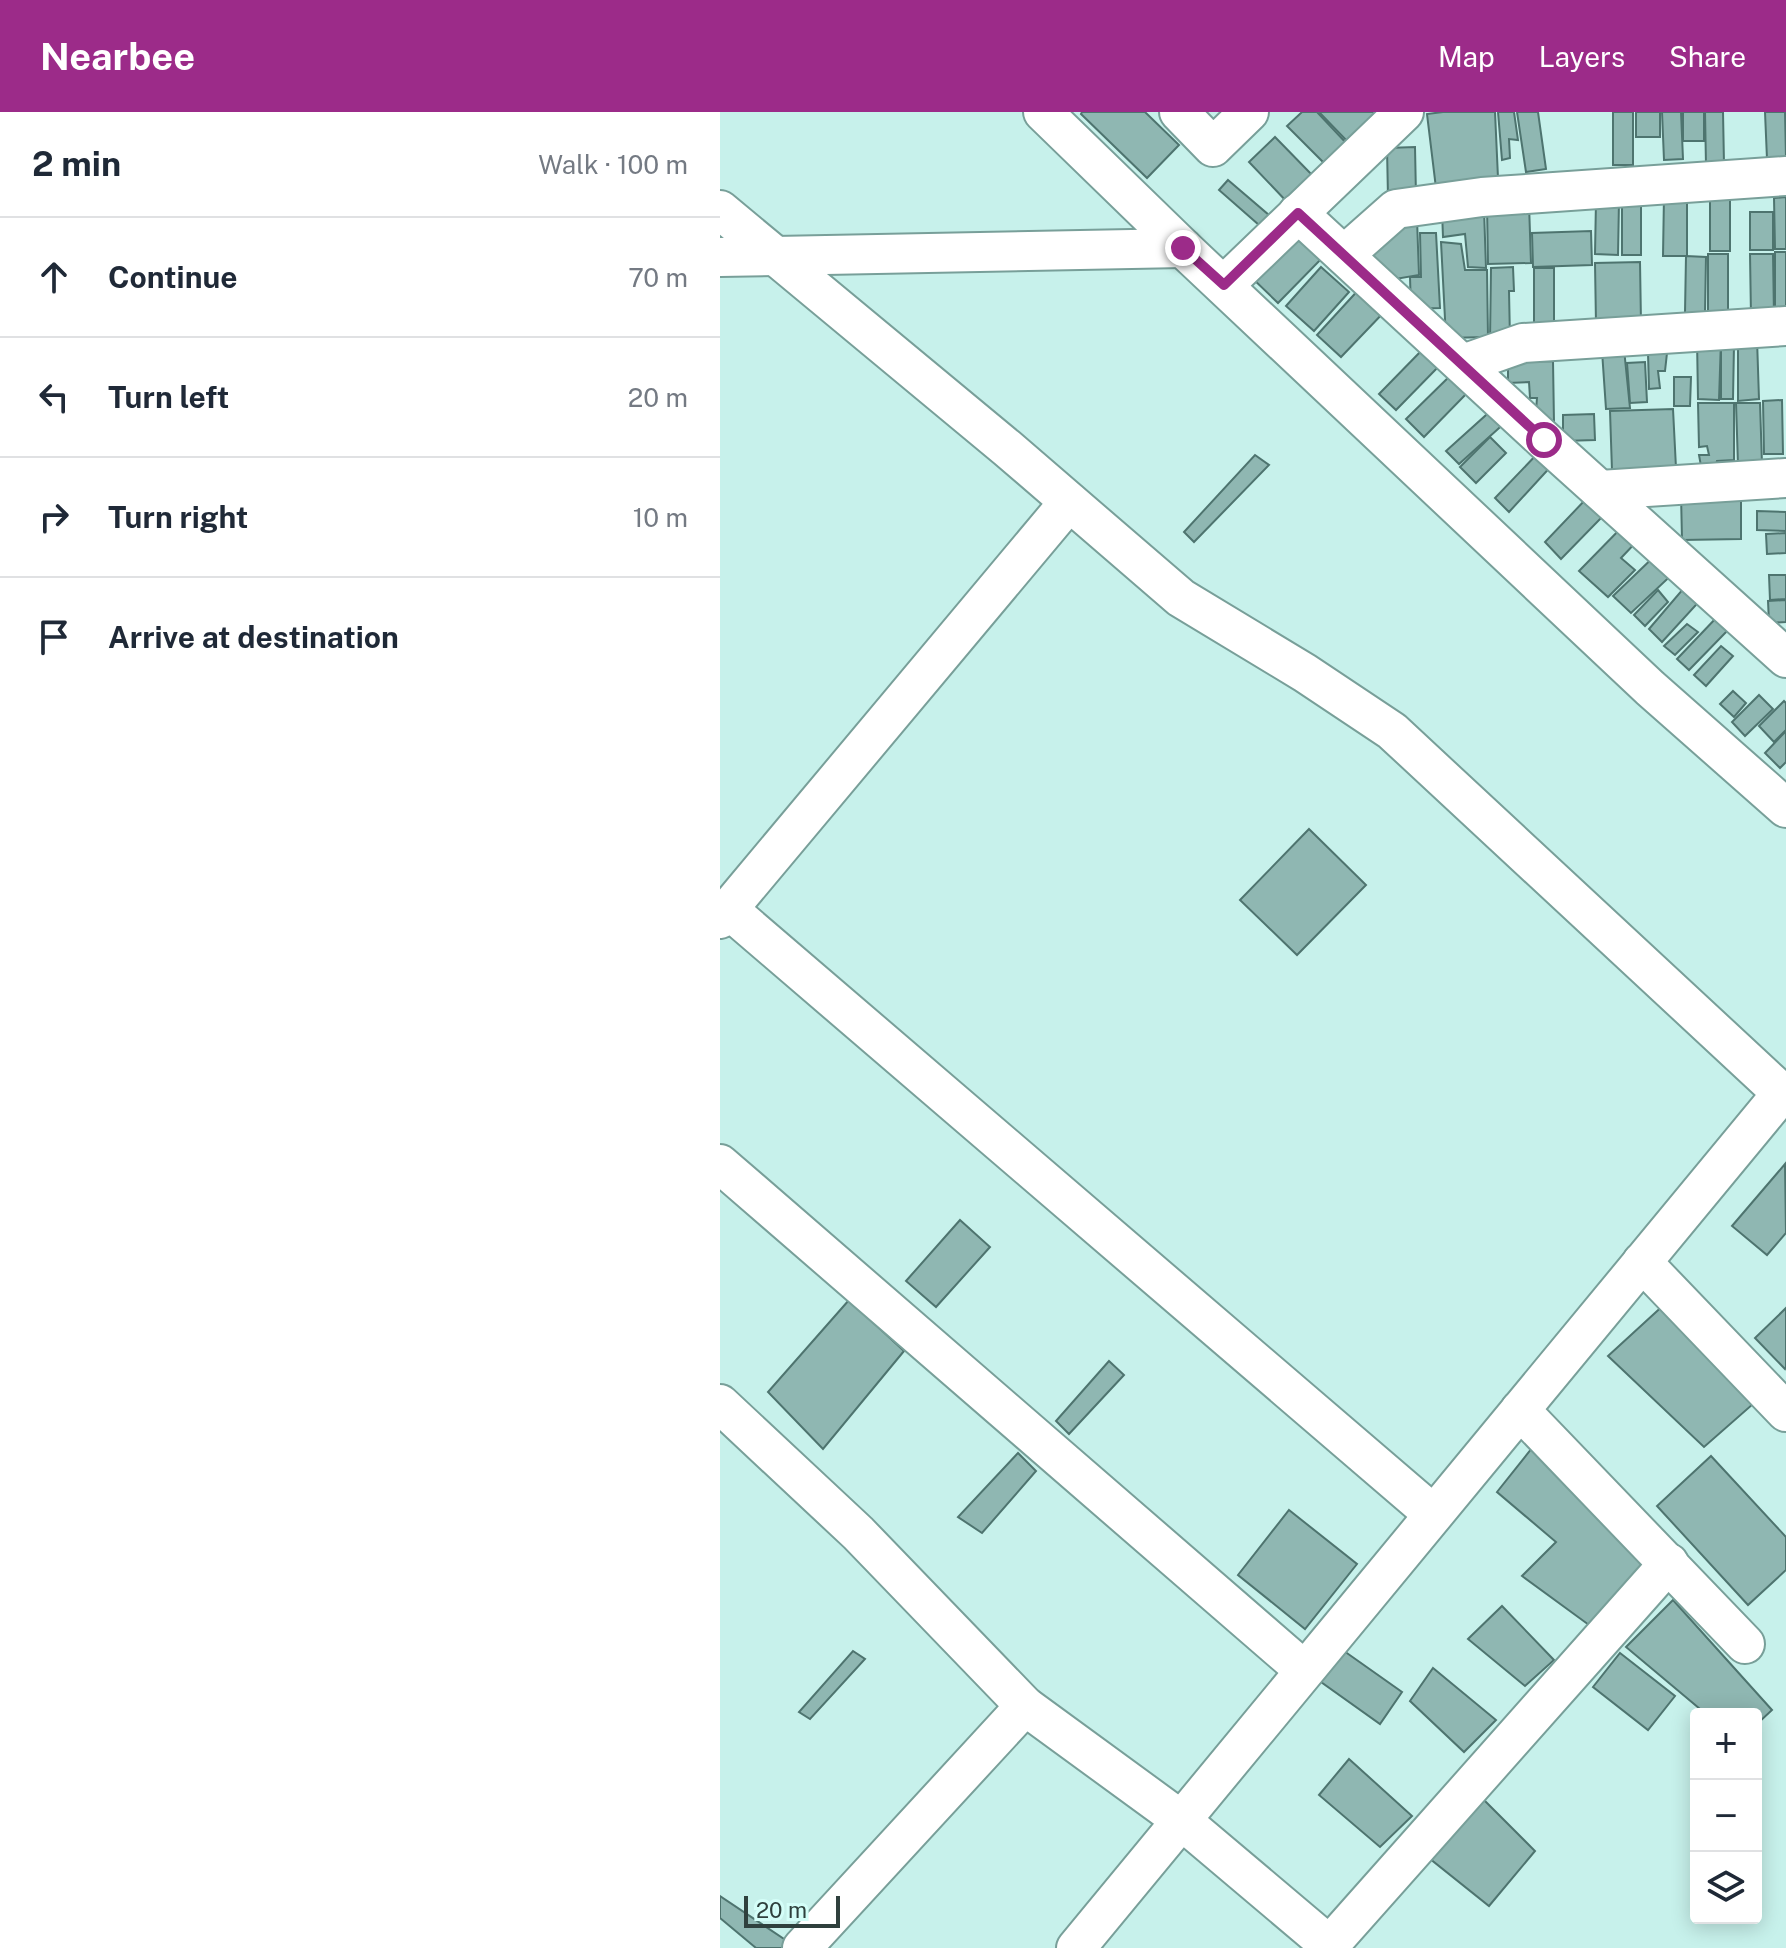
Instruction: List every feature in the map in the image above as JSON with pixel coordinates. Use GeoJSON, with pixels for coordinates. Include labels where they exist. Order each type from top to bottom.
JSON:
{"type":"FeatureCollection","features":[{"type":"Feature","properties":{"kind":"street"},"geometry":{"type":"LineString","coordinates":[[1043,112],[1650,688],[1786,808]]}},
{"type":"Feature","properties":{"kind":"street"},"geometry":{"type":"LineString","coordinates":[[1179,112],[1213,147],[1249,112]]}},
{"type":"Feature","properties":{"kind":"street"},"geometry":{"type":"LineString","coordinates":[[1224,285],[1404,112]]}},
{"type":"Feature","properties":{"kind":"street"},"geometry":{"type":"LineString","coordinates":[[1344,255],[1396,209],[1482,197],[1786,176]]}},
{"type":"Feature","properties":{"kind":"street"},"geometry":{"type":"LineString","coordinates":[[720,210],[1181,598],[1305,673],[1392,731],[1784,1095],[1642,1262],[1076,1948]]}},
{"type":"Feature","properties":{"kind":"street"},"geometry":{"type":"LineString","coordinates":[[1298,213],[1786,658]]}},
{"type":"Feature","properties":{"kind":"street"},"geometry":{"type":"LineString","coordinates":[[720,257],[1183,248]]}},
{"type":"Feature","properties":{"kind":"street"},"geometry":{"type":"LineString","coordinates":[[1463,364],[1523,343],[1786,326]]}},
{"type":"Feature","properties":{"kind":"street"},"geometry":{"type":"LineString","coordinates":[[1600,490],[1786,478]]}},
{"type":"Feature","properties":{"kind":"street"},"geometry":{"type":"LineString","coordinates":[[1069,502],[724,914],[1433,1514]]}},
{"type":"Feature","properties":{"kind":"street"},"geometry":{"type":"LineString","coordinates":[[720,1164],[1304,1670]]}},
{"type":"Feature","properties":{"kind":"street"},"geometry":{"type":"LineString","coordinates":[[1642,1262],[1786,1412]]}},
{"type":"Feature","properties":{"kind":"street"},"geometry":{"type":"LineString","coordinates":[[720,1404],[858,1533],[1025,1706],[1181,1820],[1328,1947],[1669,1563]]}},
{"type":"Feature","properties":{"kind":"street"},"geometry":{"type":"LineString","coordinates":[[1520,1410],[1745,1644]]}},
{"type":"Feature","properties":{"kind":"street"},"geometry":{"type":"LineString","coordinates":[[802,1948],[1025,1706]]}},
{"type":"Feature","properties":{"kind":"building"},"geometry":{"type":"Polygon","coordinates":[[[1082,112],[1145,112],[1179,145],[1147,178],[1082,112]]]}},
{"type":"Feature","properties":{"kind":"building"},"geometry":{"type":"Polygon","coordinates":[[[1302,112],[1317,112],[1349,146],[1328,167],[1287,126],[1302,112]]]}},
{"type":"Feature","properties":{"kind":"building"},"geometry":{"type":"Polygon","coordinates":[[[1319,112],[1377,112],[1347,141],[1319,112]]]}},
{"type":"Feature","properties":{"kind":"building"},"geometry":{"type":"Polygon","coordinates":[[[1495,112],[1498,178],[1436,188],[1427,114],[1495,112]]]}},
{"type":"Feature","properties":{"kind":"building"},"geometry":{"type":"Polygon","coordinates":[[[1498,112],[1514,112],[1518,140],[1509,139],[1510,158],[1502,160],[1498,112]]]}},
{"type":"Feature","properties":{"kind":"building"},"geometry":{"type":"Polygon","coordinates":[[[1517,112],[1538,112],[1546,169],[1526,172],[1517,112]]]}},
{"type":"Feature","properties":{"kind":"building"},"geometry":{"type":"Polygon","coordinates":[[[1613,112],[1633,112],[1633,165],[1613,165],[1613,112]]]}},
{"type":"Feature","properties":{"kind":"building"},"geometry":{"type":"Polygon","coordinates":[[[1636,112],[1660,112],[1660,137],[1636,137],[1636,112]]]}},
{"type":"Feature","properties":{"kind":"building"},"geometry":{"type":"Polygon","coordinates":[[[1662,112],[1681,112],[1683,159],[1664,160],[1662,112]]]}},
{"type":"Feature","properties":{"kind":"building"},"geometry":{"type":"Polygon","coordinates":[[[1683,112],[1704,112],[1704,141],[1683,141],[1683,112]]]}},
{"type":"Feature","properties":{"kind":"building"},"geometry":{"type":"Polygon","coordinates":[[[1705,112],[1723,112],[1724,164],[1706,165],[1705,112]]]}},
{"type":"Feature","properties":{"kind":"building"},"geometry":{"type":"Polygon","coordinates":[[[1765,112],[1785,112],[1786,158],[1767,159],[1765,112]]]}},
{"type":"Feature","properties":{"kind":"building"},"geometry":{"type":"Polygon","coordinates":[[[1275,137],[1316,179],[1289,204],[1249,162],[1275,137]]]}},
{"type":"Feature","properties":{"kind":"building"},"geometry":{"type":"Polygon","coordinates":[[[1415,147],[1416,196],[1388,197],[1387,148],[1415,147]]]}},
{"type":"Feature","properties":{"kind":"building"},"geometry":{"type":"Polygon","coordinates":[[[1228,180],[1276,221],[1267,232],[1219,190],[1228,180]]]}},
{"type":"Feature","properties":{"kind":"building"},"geometry":{"type":"Polygon","coordinates":[[[1710,195],[1730,195],[1730,251],[1710,251],[1710,195]]]}},
{"type":"Feature","properties":{"kind":"building"},"geometry":{"type":"Polygon","coordinates":[[[1664,196],[1687,196],[1687,256],[1663,256],[1664,196]]]}},
{"type":"Feature","properties":{"kind":"building"},"geometry":{"type":"Polygon","coordinates":[[[1786,197],[1786,249],[1775,249],[1774,198],[1786,197]]]}},
{"type":"Feature","properties":{"kind":"building"},"geometry":{"type":"Polygon","coordinates":[[[1596,201],[1619,201],[1618,255],[1595,254],[1596,201]]]}},
{"type":"Feature","properties":{"kind":"building"},"geometry":{"type":"Polygon","coordinates":[[[1622,202],[1641,202],[1641,255],[1622,255],[1622,202]]]}},
{"type":"Feature","properties":{"kind":"building"},"geometry":{"type":"Polygon","coordinates":[[[1529,204],[1531,263],[1488,264],[1487,206],[1529,204]]]}},
{"type":"Feature","properties":{"kind":"building"},"geometry":{"type":"Polygon","coordinates":[[[1484,209],[1486,268],[1468,267],[1465,234],[1443,237],[1442,211],[1484,209]]]}},
{"type":"Feature","properties":{"kind":"building"},"geometry":{"type":"Polygon","coordinates":[[[1750,212],[1773,212],[1773,250],[1750,250],[1750,212]]]}},
{"type":"Feature","properties":{"kind":"building"},"geometry":{"type":"Polygon","coordinates":[[[1417,219],[1419,275],[1384,281],[1362,249],[1417,219]]]}},
{"type":"Feature","properties":{"kind":"building"},"geometry":{"type":"Polygon","coordinates":[[[1299,226],[1327,253],[1278,303],[1250,276],[1299,226]]]}},
{"type":"Feature","properties":{"kind":"building"},"geometry":{"type":"Polygon","coordinates":[[[1591,231],[1592,265],[1533,267],[1532,233],[1591,231]]]}},
{"type":"Feature","properties":{"kind":"building"},"geometry":{"type":"Polygon","coordinates":[[[1420,233],[1436,233],[1440,308],[1411,309],[1410,277],[1421,277],[1420,233]]]}},
{"type":"Feature","properties":{"kind":"building"},"geometry":{"type":"Polygon","coordinates":[[[1441,242],[1461,244],[1465,270],[1487,270],[1488,337],[1446,338],[1441,242]]]}},
{"type":"Feature","properties":{"kind":"building"},"geometry":{"type":"Polygon","coordinates":[[[1775,252],[1786,252],[1786,311],[1775,311],[1775,252]]]}},
{"type":"Feature","properties":{"kind":"building"},"geometry":{"type":"Polygon","coordinates":[[[1708,254],[1728,254],[1728,317],[1708,317],[1708,254]]]}},
{"type":"Feature","properties":{"kind":"building"},"geometry":{"type":"Polygon","coordinates":[[[1750,254],[1773,254],[1774,316],[1751,316],[1750,254]]]}},
{"type":"Feature","properties":{"kind":"building"},"geometry":{"type":"Polygon","coordinates":[[[1686,256],[1706,257],[1705,313],[1685,313],[1686,256]]]}},
{"type":"Feature","properties":{"kind":"building"},"geometry":{"type":"Polygon","coordinates":[[[1640,262],[1641,323],[1596,324],[1595,263],[1640,262]]]}},
{"type":"Feature","properties":{"kind":"building"},"geometry":{"type":"Polygon","coordinates":[[[1321,267],[1349,292],[1314,331],[1286,306],[1321,267]]]}},
{"type":"Feature","properties":{"kind":"building"},"geometry":{"type":"Polygon","coordinates":[[[1513,267],[1514,291],[1509,291],[1510,339],[1490,340],[1491,268],[1513,267]]]}},
{"type":"Feature","properties":{"kind":"building"},"geometry":{"type":"Polygon","coordinates":[[[1534,268],[1554,268],[1554,323],[1534,323],[1534,268]]]}},
{"type":"Feature","properties":{"kind":"building"},"geometry":{"type":"Polygon","coordinates":[[[1362,286],[1387,309],[1341,357],[1317,335],[1362,286]]]}},
{"type":"Feature","properties":{"kind":"building"},"geometry":{"type":"Polygon","coordinates":[[[1697,339],[1721,340],[1719,400],[1698,399],[1697,339]]]}},
{"type":"Feature","properties":{"kind":"building"},"geometry":{"type":"Polygon","coordinates":[[[1757,339],[1759,399],[1738,401],[1738,341],[1757,339]]]}},
{"type":"Feature","properties":{"kind":"building"},"geometry":{"type":"Polygon","coordinates":[[[1427,345],[1444,361],[1396,410],[1379,394],[1427,345]]]}},
{"type":"Feature","properties":{"kind":"building"},"geometry":{"type":"Polygon","coordinates":[[[1721,345],[1734,345],[1733,399],[1721,399],[1721,345]]]}},
{"type":"Feature","properties":{"kind":"building"},"geometry":{"type":"Polygon","coordinates":[[[1624,349],[1630,408],[1606,409],[1602,351],[1624,349]]]}},
{"type":"Feature","properties":{"kind":"building"},"geometry":{"type":"Polygon","coordinates":[[[1648,353],[1667,353],[1665,371],[1658,371],[1660,388],[1649,389],[1648,353]]]}},
{"type":"Feature","properties":{"kind":"building"},"geometry":{"type":"Polygon","coordinates":[[[1553,361],[1554,423],[1535,423],[1537,398],[1530,398],[1529,382],[1508,383],[1508,362],[1553,361]]]}},
{"type":"Feature","properties":{"kind":"building"},"geometry":{"type":"Polygon","coordinates":[[[1645,362],[1647,402],[1630,403],[1627,363],[1645,362]]]}},
{"type":"Feature","properties":{"kind":"building"},"geometry":{"type":"Polygon","coordinates":[[[1455,371],[1472,388],[1424,437],[1406,419],[1455,371]]]}},
{"type":"Feature","properties":{"kind":"building"},"geometry":{"type":"Polygon","coordinates":[[[1674,377],[1691,377],[1690,406],[1674,406],[1674,377]]]}},
{"type":"Feature","properties":{"kind":"building"},"geometry":{"type":"Polygon","coordinates":[[[1782,400],[1783,454],[1764,454],[1763,401],[1782,400]]]}},
{"type":"Feature","properties":{"kind":"building"},"geometry":{"type":"Polygon","coordinates":[[[1698,403],[1734,403],[1734,460],[1717,461],[1715,468],[1701,466],[1699,455],[1709,455],[1707,446],[1699,447],[1698,403]]]}},
{"type":"Feature","properties":{"kind":"building"},"geometry":{"type":"Polygon","coordinates":[[[1736,403],[1760,403],[1762,464],[1738,465],[1736,403]]]}},
{"type":"Feature","properties":{"kind":"building"},"geometry":{"type":"Polygon","coordinates":[[[1495,407],[1508,420],[1459,464],[1446,451],[1495,407]]]}},
{"type":"Feature","properties":{"kind":"building"},"geometry":{"type":"Polygon","coordinates":[[[1673,409],[1676,468],[1612,471],[1610,411],[1673,409]]]}},
{"type":"Feature","properties":{"kind":"building"},"geometry":{"type":"Polygon","coordinates":[[[1594,414],[1595,440],[1563,441],[1563,415],[1594,414]]]}},
{"type":"Feature","properties":{"kind":"building"},"geometry":{"type":"Polygon","coordinates":[[[1490,437],[1506,453],[1476,483],[1460,467],[1490,437]]]}},
{"type":"Feature","properties":{"kind":"building"},"geometry":{"type":"Polygon","coordinates":[[[1540,451],[1554,463],[1509,512],[1495,498],[1540,451]]]}},
{"type":"Feature","properties":{"kind":"building"},"geometry":{"type":"Polygon","coordinates":[[[1255,455],[1269,465],[1194,542],[1184,532],[1255,455]]]}},
{"type":"Feature","properties":{"kind":"building"},"geometry":{"type":"Polygon","coordinates":[[[1741,493],[1741,539],[1682,540],[1681,494],[1741,493]]]}},
{"type":"Feature","properties":{"kind":"building"},"geometry":{"type":"Polygon","coordinates":[[[1587,498],[1603,516],[1561,559],[1545,542],[1587,498]]]}},
{"type":"Feature","properties":{"kind":"building"},"geometry":{"type":"Polygon","coordinates":[[[1757,511],[1786,512],[1786,531],[1757,530],[1757,511]]]}},
{"type":"Feature","properties":{"kind":"building"},"geometry":{"type":"Polygon","coordinates":[[[1626,523],[1640,538],[1621,558],[1635,570],[1608,597],[1579,571],[1626,523]]]}},
{"type":"Feature","properties":{"kind":"building"},"geometry":{"type":"Polygon","coordinates":[[[1786,533],[1786,553],[1767,554],[1766,534],[1786,533]]]}},
{"type":"Feature","properties":{"kind":"building"},"geometry":{"type":"Polygon","coordinates":[[[1662,549],[1679,568],[1631,613],[1613,596],[1662,549]]]}},
{"type":"Feature","properties":{"kind":"building"},"geometry":{"type":"Polygon","coordinates":[[[1769,575],[1786,575],[1786,599],[1770,600],[1769,575]]]}},
{"type":"Feature","properties":{"kind":"building"},"geometry":{"type":"Polygon","coordinates":[[[1689,582],[1706,594],[1662,642],[1649,629],[1689,582]]]}},
{"type":"Feature","properties":{"kind":"building"},"geometry":{"type":"Polygon","coordinates":[[[1658,590],[1668,602],[1645,626],[1634,615],[1658,590]]]}},
{"type":"Feature","properties":{"kind":"building"},"geometry":{"type":"Polygon","coordinates":[[[1786,600],[1786,622],[1769,623],[1768,601],[1786,600]]]}},
{"type":"Feature","properties":{"kind":"building"},"geometry":{"type":"Polygon","coordinates":[[[1718,616],[1730,628],[1689,670],[1677,659],[1718,616]]]}},
{"type":"Feature","properties":{"kind":"building"},"geometry":{"type":"Polygon","coordinates":[[[1687,624],[1698,632],[1675,655],[1664,646],[1687,624]]]}},
{"type":"Feature","properties":{"kind":"building"},"geometry":{"type":"Polygon","coordinates":[[[1721,646],[1733,656],[1706,686],[1694,675],[1721,646]]]}},
{"type":"Feature","properties":{"kind":"building"},"geometry":{"type":"Polygon","coordinates":[[[1733,691],[1746,703],[1734,717],[1720,704],[1733,691]]]}},
{"type":"Feature","properties":{"kind":"building"},"geometry":{"type":"Polygon","coordinates":[[[1759,695],[1773,709],[1745,736],[1732,722],[1759,695]]]}},
{"type":"Feature","properties":{"kind":"building"},"geometry":{"type":"Polygon","coordinates":[[[1784,701],[1786,730],[1774,742],[1759,726],[1784,701]]]}},
{"type":"Feature","properties":{"kind":"building"},"geometry":{"type":"Polygon","coordinates":[[[1786,731],[1786,762],[1780,768],[1765,753],[1786,731]]]}},
{"type":"Feature","properties":{"kind":"building"},"geometry":{"type":"Polygon","coordinates":[[[1309,829],[1366,885],[1297,955],[1240,900],[1309,829]]]}},
{"type":"Feature","properties":{"kind":"building"},"geometry":{"type":"Polygon","coordinates":[[[1785,1164],[1786,1233],[1767,1255],[1732,1226],[1785,1164]]]}},
{"type":"Feature","properties":{"kind":"building"},"geometry":{"type":"Polygon","coordinates":[[[960,1220],[990,1247],[936,1307],[906,1281],[960,1220]]]}},
{"type":"Feature","properties":{"kind":"building"},"geometry":{"type":"Polygon","coordinates":[[[849,1300],[904,1351],[823,1449],[768,1392],[849,1300]]]}},
{"type":"Feature","properties":{"kind":"building"},"geometry":{"type":"Polygon","coordinates":[[[1667,1302],[1753,1404],[1704,1447],[1608,1356],[1667,1302]]]}},
{"type":"Feature","properties":{"kind":"building"},"geometry":{"type":"Polygon","coordinates":[[[1786,1308],[1786,1367],[1785,1369],[1755,1338],[1786,1308]]]}},
{"type":"Feature","properties":{"kind":"building"},"geometry":{"type":"Polygon","coordinates":[[[1109,1361],[1124,1375],[1069,1434],[1056,1421],[1109,1361]]]}},
{"type":"Feature","properties":{"kind":"building"},"geometry":{"type":"Polygon","coordinates":[[[1532,1448],[1647,1560],[1589,1625],[1522,1576],[1556,1542],[1497,1492],[1532,1448]]]}},
{"type":"Feature","properties":{"kind":"building"},"geometry":{"type":"Polygon","coordinates":[[[1018,1453],[1036,1471],[982,1533],[958,1517],[1018,1453]]]}},
{"type":"Feature","properties":{"kind":"building"},"geometry":{"type":"Polygon","coordinates":[[[1711,1456],[1786,1537],[1786,1570],[1748,1605],[1657,1506],[1711,1456]]]}},
{"type":"Feature","properties":{"kind":"building"},"geometry":{"type":"Polygon","coordinates":[[[1289,1510],[1357,1564],[1305,1629],[1238,1575],[1289,1510]]]}},
{"type":"Feature","properties":{"kind":"building"},"geometry":{"type":"Polygon","coordinates":[[[1673,1600],[1772,1710],[1762,1719],[1762,1708],[1699,1708],[1626,1647],[1673,1600]]]}},
{"type":"Feature","properties":{"kind":"building"},"geometry":{"type":"Polygon","coordinates":[[[1502,1606],[1554,1660],[1525,1686],[1468,1639],[1502,1606]]]}},
{"type":"Feature","properties":{"kind":"building"},"geometry":{"type":"Polygon","coordinates":[[[853,1651],[865,1659],[810,1719],[799,1712],[853,1651]]]}},
{"type":"Feature","properties":{"kind":"building"},"geometry":{"type":"Polygon","coordinates":[[[1344,1651],[1402,1692],[1380,1724],[1321,1682],[1344,1651]]]}},
{"type":"Feature","properties":{"kind":"building"},"geometry":{"type":"Polygon","coordinates":[[[1620,1653],[1675,1696],[1648,1730],[1593,1687],[1620,1653]]]}},
{"type":"Feature","properties":{"kind":"building"},"geometry":{"type":"Polygon","coordinates":[[[1433,1668],[1496,1720],[1464,1752],[1410,1701],[1433,1668]]]}},
{"type":"Feature","properties":{"kind":"building"},"geometry":{"type":"Polygon","coordinates":[[[1349,1759],[1412,1816],[1380,1847],[1319,1795],[1349,1759]]]}},
{"type":"Feature","properties":{"kind":"building"},"geometry":{"type":"Polygon","coordinates":[[[1481,1797],[1535,1851],[1489,1906],[1429,1858],[1481,1797]]]}},
{"type":"Feature","properties":{"kind":"building"},"geometry":{"type":"Polygon","coordinates":[[[720,1896],[787,1941],[782,1948],[756,1948],[720,1918],[720,1896]]]}},
{"type":"Feature","properties":{"kind":"route"},"geometry":{"type":"LineString","coordinates":[[1183,248],[1224,285],[1298,213],[1544,440]]}}]}
